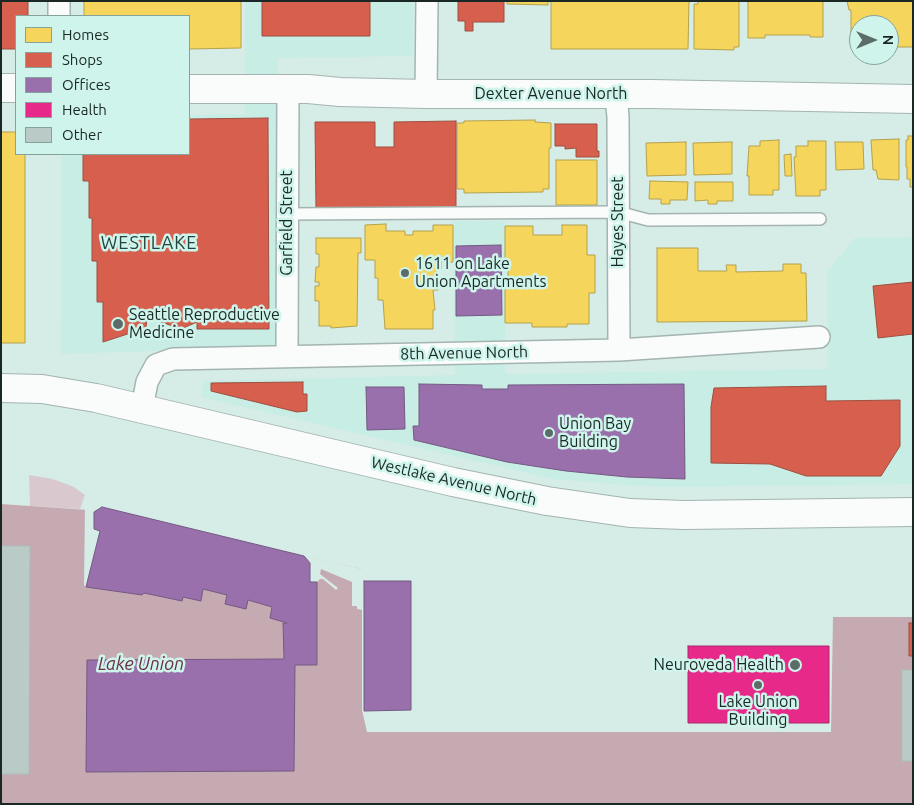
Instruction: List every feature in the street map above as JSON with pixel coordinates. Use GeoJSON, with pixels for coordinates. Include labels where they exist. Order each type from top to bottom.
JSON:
{"type":"FeatureCollection","features":[{"type":"Feature","properties":{"kind":"main road"},"geometry":{"type":"LineString","coordinates":[[1,88],[15,88]]}},
{"type":"Feature","properties":{"kind":"main road","name":"Dexter Avenue North"},"geometry":{"type":"LineString","coordinates":[[190,89],[288,89],[426,94],[913,99]]}},
{"type":"Feature","properties":{"kind":"main road","name":"Westlake Avenue North"},"geometry":{"type":"LineString","coordinates":[[1,388],[42,389],[96,398],[453,482],[547,501],[630,513],[684,515],[913,512]]}},
{"type":"Feature","properties":{"kind":"street"},"geometry":{"type":"LineString","coordinates":[[59,1],[59,15]]}},
{"type":"Feature","properties":{"kind":"street"},"geometry":{"type":"LineString","coordinates":[[426,1],[426,94]]}},
{"type":"Feature","properties":{"kind":"street","name":"Garfield Street"},"geometry":{"type":"LineString","coordinates":[[287,356],[288,89]]}},
{"type":"Feature","properties":{"kind":"street","name":"Hayes Street"},"geometry":{"type":"LineString","coordinates":[[616,95],[618,116],[619,350]]}},
{"type":"Feature","properties":{"kind":"street","name":"8th Avenue North"},"geometry":{"type":"LineString","coordinates":[[142,408],[147,382],[156,365],[173,359],[619,350],[819,337]]}},
{"type":"Feature","properties":{"kind":"lane"},"geometry":{"type":"LineString","coordinates":[[287,214],[618,212],[648,220],[820,219]]}},
{"type":"Feature","properties":{"kind":"shaded area"},"geometry":{"type":"Polygon","coordinates":[[[245,1],[413,1],[413,56],[278,58],[277,347],[61,354],[62,155],[190,155],[190,115],[245,114],[245,1]]]}},
{"type":"Feature","properties":{"kind":"shaded area"},"geometry":{"type":"Polygon","coordinates":[[[453,221],[505,221],[505,374],[828,369],[827,272],[855,238],[913,237],[913,484],[666,487],[553,479],[201,397],[203,381],[455,375],[453,221]]]}},
{"type":"Feature","properties":{"kind":"shaded area"},"geometry":{"type":"Polygon","coordinates":[[[29,475],[53,479],[74,487],[85,495],[80,509],[30,506],[29,475]]]}},
{"type":"Feature","properties":{"kind":"water","name":"Lake Union"},"geometry":{"type":"Polygon","coordinates":[[[1,504],[88,510],[362,569],[362,710],[367,732],[831,732],[833,617],[913,617],[913,804],[1,804],[1,504]]]}},
{"type":"Feature","properties":{"kind":"pier"},"geometry":{"type":"Polygon","coordinates":[[[85,507],[98,509],[94,512],[94,529],[100,531],[86,587],[84,585],[85,507]]]}},
{"type":"Feature","properties":{"kind":"pier"},"geometry":{"type":"Polygon","coordinates":[[[304,556],[362,569],[363,610],[357,609],[357,606],[352,606],[352,582],[321,569],[320,574],[338,588],[336,590],[323,579],[317,582],[310,582],[310,563],[304,556]]]}},
{"type":"Feature","properties":{"kind":"building: Homes"},"geometry":{"type":"Polygon","coordinates":[[[84,1],[241,1],[241,48],[190,49],[190,15],[84,15],[84,1]]]}},
{"type":"Feature","properties":{"kind":"building: Homes"},"geometry":{"type":"Polygon","coordinates":[[[507,1],[548,1],[548,5],[507,4],[507,1]]]}},
{"type":"Feature","properties":{"kind":"building: Homes"},"geometry":{"type":"Polygon","coordinates":[[[551,1],[689,1],[688,49],[551,49],[551,1]]]}},
{"type":"Feature","properties":{"kind":"building: Homes"},"geometry":{"type":"Polygon","coordinates":[[[698,1],[739,1],[739,47],[734,47],[734,50],[694,49],[694,4],[698,4],[698,1]]]}},
{"type":"Feature","properties":{"kind":"building: Homes"},"geometry":{"type":"Polygon","coordinates":[[[748,1],[823,1],[823,37],[810,37],[810,35],[765,35],[765,38],[748,38],[748,1]]]}},
{"type":"Feature","properties":{"kind":"building: Homes"},"geometry":{"type":"Polygon","coordinates":[[[847,1],[913,1],[913,47],[899,47],[899,15],[851,15],[851,10],[849,10],[847,1]]]}},
{"type":"Feature","properties":{"kind":"building: Homes"},"geometry":{"type":"Polygon","coordinates":[[[535,120],[535,122],[551,123],[549,189],[543,189],[543,192],[464,193],[464,189],[457,189],[457,123],[464,123],[464,121],[535,120]]]}},
{"type":"Feature","properties":{"kind":"building: Homes"},"geometry":{"type":"Polygon","coordinates":[[[1,132],[15,132],[15,155],[25,155],[25,343],[1,343],[1,132]]]}},
{"type":"Feature","properties":{"kind":"building: Homes"},"geometry":{"type":"Polygon","coordinates":[[[908,136],[913,136],[913,187],[910,187],[910,179],[907,179],[906,140],[908,140],[908,136]]]}},
{"type":"Feature","properties":{"kind":"building: Homes"},"geometry":{"type":"Polygon","coordinates":[[[899,139],[899,180],[878,179],[876,170],[873,170],[871,140],[899,139]]]}},
{"type":"Feature","properties":{"kind":"building: Homes"},"geometry":{"type":"Polygon","coordinates":[[[779,140],[779,190],[773,190],[773,195],[749,195],[749,176],[747,176],[749,146],[760,146],[760,141],[779,140]]]}},
{"type":"Feature","properties":{"kind":"building: Homes"},"geometry":{"type":"Polygon","coordinates":[[[808,141],[826,141],[826,190],[820,190],[820,196],[796,196],[794,157],[796,157],[796,146],[808,146],[808,141]]]}},
{"type":"Feature","properties":{"kind":"building: Homes"},"geometry":{"type":"Polygon","coordinates":[[[686,142],[686,175],[647,176],[646,143],[686,142]]]}},
{"type":"Feature","properties":{"kind":"building: Homes"},"geometry":{"type":"Polygon","coordinates":[[[732,142],[732,174],[694,175],[693,143],[732,142]]]}},
{"type":"Feature","properties":{"kind":"building: Homes"},"geometry":{"type":"Polygon","coordinates":[[[835,142],[863,142],[864,169],[836,170],[835,142]]]}},
{"type":"Feature","properties":{"kind":"building: Homes"},"geometry":{"type":"Polygon","coordinates":[[[791,154],[792,176],[785,176],[784,155],[791,154]]]}},
{"type":"Feature","properties":{"kind":"building: Homes"},"geometry":{"type":"Polygon","coordinates":[[[556,160],[597,160],[597,205],[556,205],[556,160]]]}},
{"type":"Feature","properties":{"kind":"building: Homes"},"geometry":{"type":"Polygon","coordinates":[[[650,181],[688,182],[687,200],[670,200],[670,204],[661,204],[661,199],[649,199],[650,181]]]}},
{"type":"Feature","properties":{"kind":"building: Homes"},"geometry":{"type":"Polygon","coordinates":[[[695,182],[733,182],[733,201],[717,201],[717,204],[708,204],[708,200],[695,201],[695,182]]]}},
{"type":"Feature","properties":{"kind":"building: Homes","name":"1611 on Lake Union Apartments"},"geometry":{"type":"Polygon","coordinates":[[[386,224],[386,231],[405,231],[405,235],[413,235],[413,231],[433,231],[433,225],[453,225],[453,262],[441,262],[441,269],[436,269],[438,290],[433,290],[435,310],[433,310],[433,329],[385,329],[383,300],[378,300],[378,278],[375,278],[375,260],[365,260],[365,225],[386,224]]]}},
{"type":"Feature","properties":{"kind":"building: Homes"},"geometry":{"type":"Polygon","coordinates":[[[562,225],[587,225],[587,255],[595,255],[595,293],[589,293],[589,324],[567,324],[567,327],[532,327],[532,323],[505,323],[505,281],[508,281],[508,265],[505,265],[505,226],[533,226],[533,235],[562,235],[562,225]]]}},
{"type":"Feature","properties":{"kind":"building: Homes"},"geometry":{"type":"Polygon","coordinates":[[[316,238],[361,238],[361,253],[358,253],[357,326],[331,328],[331,326],[319,326],[319,301],[315,301],[315,286],[319,286],[319,282],[315,282],[316,267],[319,267],[319,254],[316,254],[316,238]]]}},
{"type":"Feature","properties":{"kind":"building: Homes"},"geometry":{"type":"Polygon","coordinates":[[[657,248],[698,248],[698,271],[727,271],[726,265],[736,265],[736,272],[783,271],[783,264],[801,264],[801,273],[806,273],[807,321],[657,322],[657,248]]]}},
{"type":"Feature","properties":{"kind":"building: Shops"},"geometry":{"type":"Polygon","coordinates":[[[1,1],[28,1],[28,15],[15,15],[15,49],[1,49],[1,1]]]}},
{"type":"Feature","properties":{"kind":"building: Shops"},"geometry":{"type":"Polygon","coordinates":[[[262,1],[370,1],[370,36],[262,36],[262,1]]]}},
{"type":"Feature","properties":{"kind":"building: Shops"},"geometry":{"type":"Polygon","coordinates":[[[458,1],[504,1],[504,22],[473,22],[473,31],[465,31],[465,21],[458,21],[458,1]]]}},
{"type":"Feature","properties":{"kind":"building: Shops"},"geometry":{"type":"Polygon","coordinates":[[[268,118],[269,329],[197,329],[197,322],[181,329],[147,317],[146,328],[103,342],[103,302],[97,302],[97,261],[92,261],[92,218],[89,218],[89,181],[83,181],[83,155],[190,155],[190,119],[268,118]]]}},
{"type":"Feature","properties":{"kind":"building: Shops"},"geometry":{"type":"Polygon","coordinates":[[[456,121],[456,208],[316,209],[315,122],[375,122],[375,147],[394,147],[394,122],[456,121]]]}},
{"type":"Feature","properties":{"kind":"building: Shops"},"geometry":{"type":"Polygon","coordinates":[[[555,124],[597,124],[597,151],[599,151],[599,157],[576,157],[576,148],[565,149],[565,146],[555,146],[555,124]]]}},
{"type":"Feature","properties":{"kind":"building: Shops"},"geometry":{"type":"Polygon","coordinates":[[[913,282],[913,334],[878,338],[873,286],[913,282]]]}},
{"type":"Feature","properties":{"kind":"building: Shops"},"geometry":{"type":"Polygon","coordinates":[[[303,382],[303,394],[307,394],[307,411],[297,412],[211,391],[211,383],[303,382]]]}},
{"type":"Feature","properties":{"kind":"building: Shops"},"geometry":{"type":"Polygon","coordinates":[[[826,386],[826,401],[900,400],[900,446],[881,476],[806,476],[770,464],[711,463],[711,407],[714,388],[826,386]]]}},
{"type":"Feature","properties":{"kind":"building: Shops"},"geometry":{"type":"Polygon","coordinates":[[[909,623],[913,623],[913,656],[909,656],[909,623]]]}},
{"type":"Feature","properties":{"kind":"building: Offices"},"geometry":{"type":"Polygon","coordinates":[[[501,245],[502,315],[456,316],[456,246],[501,245]]]}},
{"type":"Feature","properties":{"kind":"building: Offices","name":"Union Bay Building"},"geometry":{"type":"Polygon","coordinates":[[[419,384],[482,385],[482,389],[508,389],[508,385],[684,384],[685,479],[627,477],[566,471],[507,462],[414,440],[413,426],[419,426],[419,384]]]}},
{"type":"Feature","properties":{"kind":"building: Offices"},"geometry":{"type":"Polygon","coordinates":[[[366,387],[404,387],[405,429],[367,430],[366,387]]]}},
{"type":"Feature","properties":{"kind":"building: Offices"},"geometry":{"type":"Polygon","coordinates":[[[102,507],[304,556],[310,563],[310,582],[317,582],[317,665],[295,665],[294,771],[86,772],[87,660],[284,659],[283,623],[287,623],[270,618],[272,607],[248,600],[246,609],[225,604],[227,595],[203,589],[201,601],[183,597],[182,601],[144,593],[142,595],[86,587],[100,531],[94,529],[94,512],[102,507]]]}},
{"type":"Feature","properties":{"kind":"building: Offices"},"geometry":{"type":"Polygon","coordinates":[[[364,581],[411,581],[411,710],[364,711],[364,581]]]}},
{"type":"Feature","properties":{"kind":"building: Health","name":"Lake Union Building"},"geometry":{"type":"Polygon","coordinates":[[[688,646],[829,646],[829,723],[688,723],[688,646]]]}},
{"type":"Feature","properties":{"kind":"building: Other"},"geometry":{"type":"Polygon","coordinates":[[[1,546],[30,546],[29,774],[1,774],[1,546]]]}},
{"type":"Feature","properties":{"kind":"building: Other"},"geometry":{"type":"Polygon","coordinates":[[[902,670],[913,670],[913,761],[902,761],[902,670]]]}},
{"type":"Feature","properties":{"kind":"place","name":"1611 on Lake Union Apartments"},"geometry":{"type":"Point","coordinates":[405,273]}},
{"type":"Feature","properties":{"kind":"place","name":"Seattle Reproductive Medicine"},"geometry":{"type":"Point","coordinates":[118,324]}},
{"type":"Feature","properties":{"kind":"place","name":"Union Bay Building"},"geometry":{"type":"Point","coordinates":[549,433]}},
{"type":"Feature","properties":{"kind":"place","name":"Neuroveda Health"},"geometry":{"type":"Point","coordinates":[795,665]}},
{"type":"Feature","properties":{"kind":"place","name":"Lake Union Building"},"geometry":{"type":"Point","coordinates":[758,685]}},
{"type":"Feature","properties":{"kind":"district","name":"WESTLAKE"},"geometry":{"type":"Point","coordinates":[149,243]}}]}
